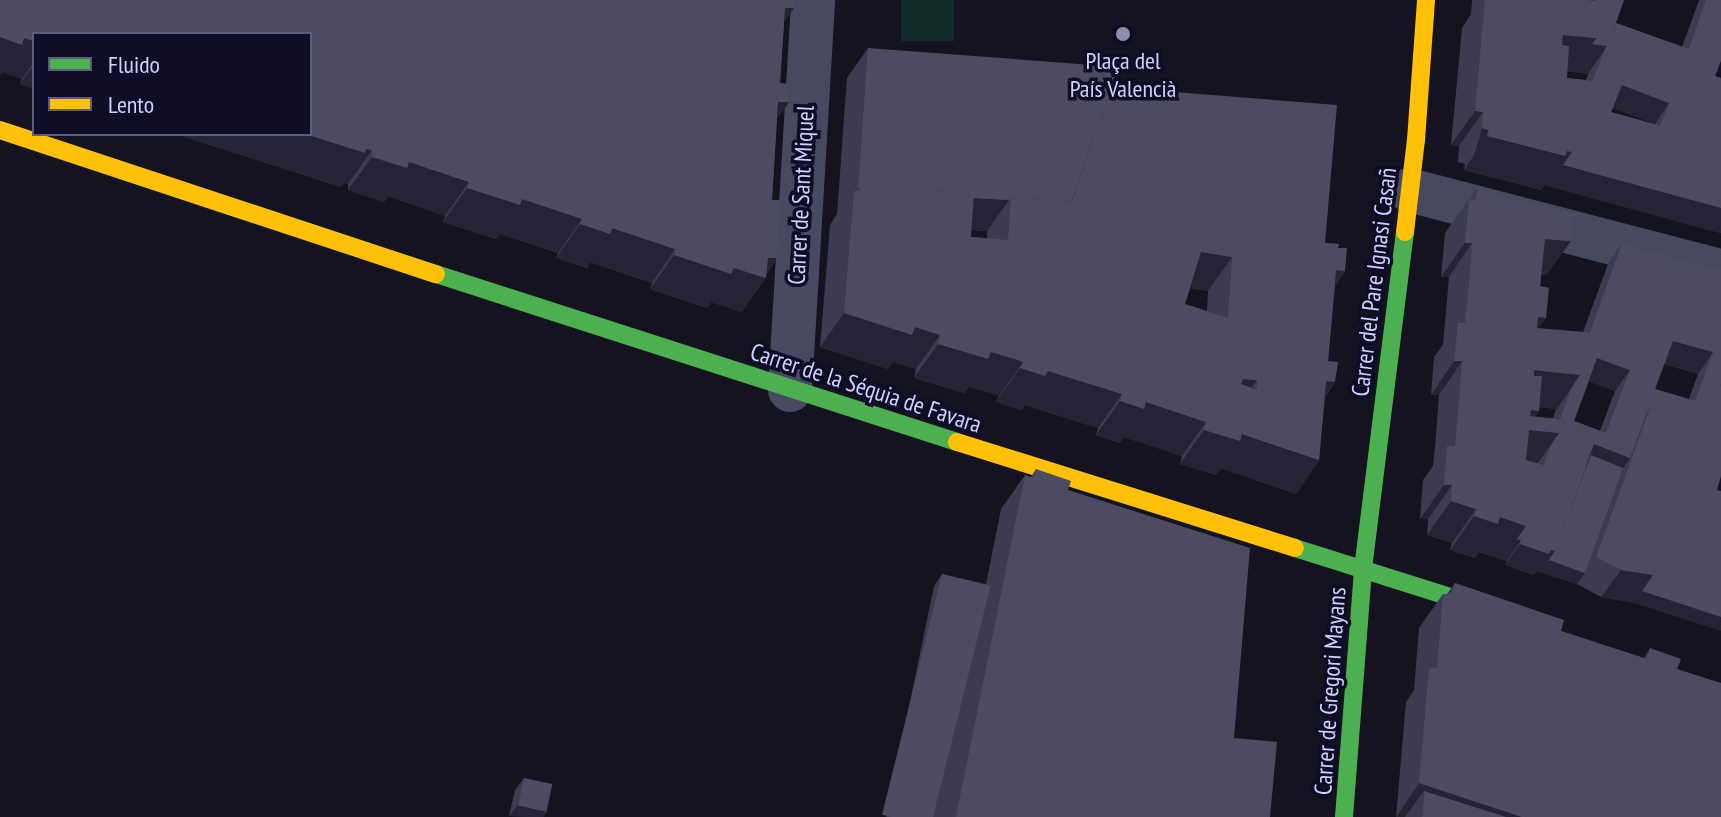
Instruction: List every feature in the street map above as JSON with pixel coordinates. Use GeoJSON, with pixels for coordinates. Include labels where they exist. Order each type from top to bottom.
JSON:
{"type":"FeatureCollection","features":[{"type":"Feature","properties":{"kind":"street","name":"Carrer de Sant Miquel"},"geometry":{"type":"LineString","coordinates":[[790,390],[813,0]]}},
{"type":"Feature","properties":{"kind":"street","name":"Carrer del Pare Ignasi Casañ"},"geometry":{"type":"LineString","coordinates":[[1363,569],[1416,140],[1426,0]]}},
{"type":"Feature","properties":{"kind":"street","name":"Carrer de la Séquia de Favara"},"geometry":{"type":"LineString","coordinates":[[0,130],[790,390],[1512,617]]}},
{"type":"Feature","properties":{"kind":"street"},"geometry":{"type":"LineString","coordinates":[[1409,190],[1721,271]]}},
{"type":"Feature","properties":{"kind":"street","name":"Carrer de Gregori Mayans"},"geometry":{"type":"LineString","coordinates":[[1344,817],[1363,569]]}},
{"type":"Feature","properties":{"kind":"green space"},"geometry":{"type":"Polygon","coordinates":[[[901,0],[954,0],[954,41],[901,41],[901,0]]]}},
{"type":"Feature","properties":{"kind":"building"},"geometry":{"type":"Polygon","coordinates":[[[0,0],[795,0],[794,8],[785,8],[780,83],[789,84],[789,102],[778,102],[772,200],[780,200],[777,258],[768,258],[766,278],[734,268],[731,274],[674,255],[675,249],[612,228],[610,234],[580,224],[582,219],[522,199],[520,205],[467,188],[469,182],[409,162],[407,168],[372,157],[372,150],[366,149],[365,153],[311,136],[312,32],[32,32],[32,40],[24,38],[22,45],[0,37],[0,0]]]}},
{"type":"Feature","properties":{"kind":"building"},"geometry":{"type":"Polygon","coordinates":[[[1485,0],[1600,2],[1597,38],[1563,35],[1562,45],[1569,46],[1567,78],[1593,81],[1590,100],[1572,152],[1567,151],[1565,156],[1487,136],[1489,130],[1482,128],[1483,112],[1475,111],[1485,0]]]}},
{"type":"Feature","properties":{"kind":"building"},"geometry":{"type":"Polygon","coordinates":[[[1596,0],[1624,0],[1607,46],[1592,44],[1597,38],[1600,2],[1596,0]]]}},
{"type":"Feature","properties":{"kind":"building"},"geometry":{"type":"Polygon","coordinates":[[[1706,0],[1721,0],[1721,61],[1715,76],[1721,78],[1721,208],[1563,165],[1572,152],[1590,100],[1592,81],[1616,23],[1689,49],[1706,0]],[[1622,85],[1611,112],[1660,126],[1669,103],[1622,85]]]}},
{"type":"Feature","properties":{"kind":"building"},"geometry":{"type":"Polygon","coordinates":[[[868,48],[1119,67],[1071,202],[973,198],[974,194],[860,186],[858,189],[868,48]]]}},
{"type":"Feature","properties":{"kind":"building"},"geometry":{"type":"Polygon","coordinates":[[[1112,87],[1337,105],[1325,243],[1065,221],[1112,87]]]}},
{"type":"Feature","properties":{"kind":"building"},"geometry":{"type":"Polygon","coordinates":[[[860,186],[974,194],[971,237],[1008,240],[1011,198],[1072,202],[1065,221],[1339,244],[1338,248],[1347,248],[1345,271],[1336,270],[1328,361],[1338,362],[1335,382],[1326,381],[1319,460],[1242,434],[1240,441],[1204,430],[1206,422],[1146,402],[1144,409],[1120,401],[1122,394],[1048,371],[1045,376],[1020,368],[1023,362],[1016,359],[991,352],[988,359],[938,344],[940,335],[915,327],[912,335],[844,313],[854,191],[860,191],[860,186]],[[1201,252],[1185,304],[1228,318],[1232,257],[1201,252]],[[1243,379],[1241,384],[1257,390],[1257,380],[1243,379]]]}},
{"type":"Feature","properties":{"kind":"building"},"geometry":{"type":"Polygon","coordinates":[[[1477,188],[1574,214],[1571,241],[1545,239],[1540,286],[1549,288],[1546,318],[1538,317],[1537,328],[1595,333],[1580,375],[1534,370],[1534,376],[1542,376],[1539,411],[1531,410],[1530,416],[1564,420],[1559,433],[1529,430],[1526,460],[1547,466],[1526,526],[1500,517],[1498,524],[1474,516],[1476,509],[1451,501],[1452,485],[1444,485],[1447,446],[1455,446],[1458,413],[1462,361],[1454,361],[1458,323],[1465,323],[1469,283],[1472,243],[1465,243],[1469,199],[1476,200],[1477,188]]]}},
{"type":"Feature","properties":{"kind":"building"},"geometry":{"type":"Polygon","coordinates":[[[1622,243],[1721,270],[1721,383],[1705,427],[1650,408],[1630,458],[1594,444],[1555,551],[1551,550],[1549,554],[1520,544],[1521,540],[1517,539],[1526,526],[1551,445],[1564,420],[1560,419],[1595,333],[1590,333],[1622,243]],[[1673,341],[1655,389],[1695,401],[1713,352],[1673,341]],[[1597,358],[1574,421],[1606,433],[1630,370],[1597,358]]]}},
{"type":"Feature","properties":{"kind":"building"},"geometry":{"type":"Polygon","coordinates":[[[1721,383],[1721,476],[1717,490],[1721,491],[1721,617],[1642,591],[1653,575],[1721,383]]]}},
{"type":"Feature","properties":{"kind":"building"},"geometry":{"type":"Polygon","coordinates":[[[1650,408],[1707,427],[1653,575],[1621,570],[1596,557],[1650,408]]]}},
{"type":"Feature","properties":{"kind":"building"},"geometry":{"type":"Polygon","coordinates":[[[1591,455],[1623,468],[1585,573],[1549,560],[1591,455]]]}},
{"type":"Feature","properties":{"kind":"building"},"geometry":{"type":"Polygon","coordinates":[[[1036,469],[1071,481],[1068,490],[1250,548],[1234,738],[1277,742],[1270,817],[956,817],[1025,475],[1033,478],[1036,469]]]}},
{"type":"Feature","properties":{"kind":"building"},"geometry":{"type":"Polygon","coordinates":[[[942,574],[991,586],[933,817],[882,815],[942,574]]]}},
{"type":"Feature","properties":{"kind":"building"},"geometry":{"type":"Polygon","coordinates":[[[1455,583],[1564,620],[1561,631],[1647,659],[1650,648],[1681,659],[1677,669],[1721,683],[1721,817],[1522,817],[1419,783],[1429,668],[1437,668],[1443,594],[1451,594],[1455,583]]]}},
{"type":"Feature","properties":{"kind":"building"},"geometry":{"type":"Polygon","coordinates":[[[524,778],[552,784],[547,811],[518,805],[524,778]]]}},
{"type":"Feature","properties":{"kind":"building"},"geometry":{"type":"Polygon","coordinates":[[[1424,791],[1506,817],[1422,817],[1424,791]]]}},
{"type":"Feature","properties":{"kind":"traffic: fast"},"geometry":{"type":"LineString","coordinates":[[1344,817],[1363,569],[1405,232]]}},
{"type":"Feature","properties":{"kind":"traffic: fast"},"geometry":{"type":"LineString","coordinates":[[436,274],[957,442]]}},
{"type":"Feature","properties":{"kind":"traffic: fast"},"geometry":{"type":"LineString","coordinates":[[1295,548],[1498,612]]}},
{"type":"Feature","properties":{"kind":"traffic: slow"},"geometry":{"type":"LineString","coordinates":[[1405,232],[1416,140],[1426,0]]}},
{"type":"Feature","properties":{"kind":"traffic: slow"},"geometry":{"type":"LineString","coordinates":[[0,130],[436,274]]}},
{"type":"Feature","properties":{"kind":"traffic: slow"},"geometry":{"type":"LineString","coordinates":[[957,442],[1295,548]]}},
{"type":"Feature","properties":{"kind":"place","name":"Plaça del País Valencià"},"geometry":{"type":"Point","coordinates":[1123,34]}}]}
